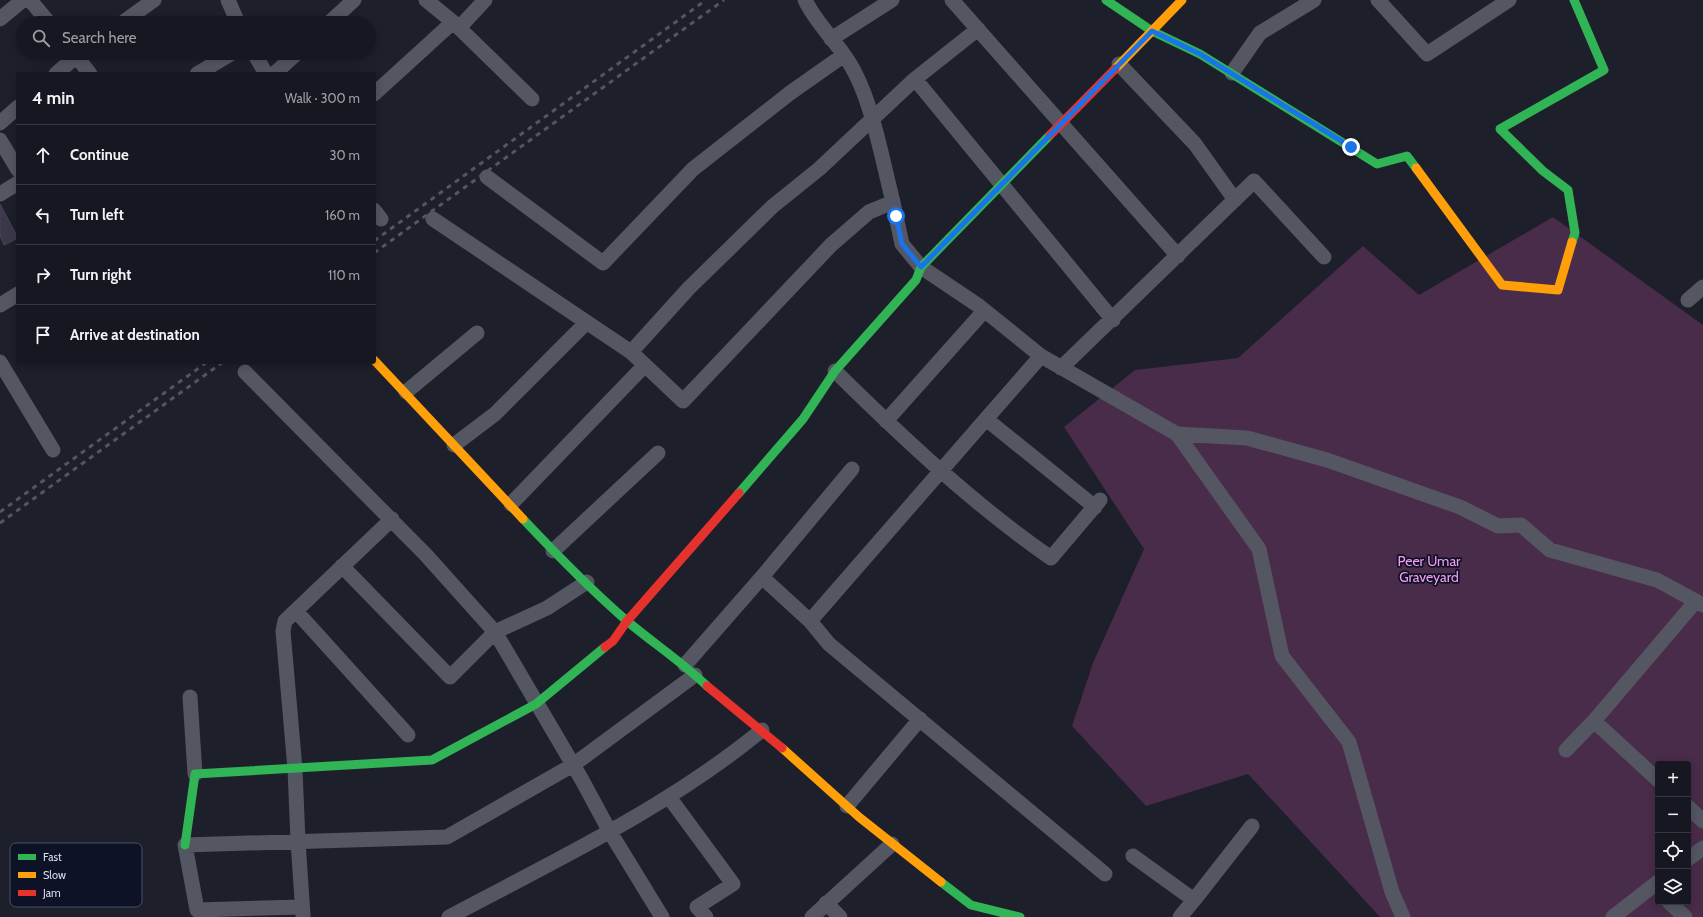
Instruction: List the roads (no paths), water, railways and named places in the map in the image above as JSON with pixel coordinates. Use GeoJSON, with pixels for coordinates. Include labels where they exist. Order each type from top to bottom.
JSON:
{"type":"FeatureCollection","features":[{"type":"Feature","properties":{"kind":"street"},"geometry":{"type":"LineString","coordinates":[[0,19],[23,0]]}},
{"type":"Feature","properties":{"kind":"street"},"geometry":{"type":"LineString","coordinates":[[30,0],[43,16]]}},
{"type":"Feature","properties":{"kind":"street"},"geometry":{"type":"LineString","coordinates":[[132,16],[154,0]]}},
{"type":"Feature","properties":{"kind":"street"},"geometry":{"type":"LineString","coordinates":[[228,0],[235,16]]}},
{"type":"Feature","properties":{"kind":"street"},"geometry":{"type":"LineString","coordinates":[[337,16],[354,0]]}},
{"type":"Feature","properties":{"kind":"street"},"geometry":{"type":"LineString","coordinates":[[426,0],[456,25],[532,99]]}},
{"type":"Feature","properties":{"kind":"street"},"geometry":{"type":"LineString","coordinates":[[376,92],[486,0]]}},
{"type":"Feature","properties":{"kind":"street"},"geometry":{"type":"LineString","coordinates":[[805,0],[812,15],[844,55],[856,73],[872,121],[893,202],[902,244],[921,267],[984,311],[1041,356],[1177,434],[1259,549],[1282,656],[1349,742],[1392,892],[1403,917]]}},
{"type":"Feature","properties":{"kind":"street"},"geometry":{"type":"LineString","coordinates":[[831,39],[892,0]]}},
{"type":"Feature","properties":{"kind":"street"},"geometry":{"type":"LineString","coordinates":[[952,0],[1178,256]]}},
{"type":"Feature","properties":{"kind":"street"},"geometry":{"type":"LineString","coordinates":[[1106,0],[1152,31],[1200,54],[1232,73],[1377,164],[1407,156],[1502,284],[1558,290],[1575,233],[1568,190],[1543,171],[1500,129],[1604,70],[1574,0]]}},
{"type":"Feature","properties":{"kind":"street"},"geometry":{"type":"LineString","coordinates":[[195,774],[432,760],[536,704],[614,641],[627,621],[803,419],[835,371],[916,280],[921,267],[1182,0]]}},
{"type":"Feature","properties":{"kind":"street"},"geometry":{"type":"LineString","coordinates":[[1232,73],[1260,33],[1293,5],[1314,0]]}},
{"type":"Feature","properties":{"kind":"street"},"geometry":{"type":"LineString","coordinates":[[1378,0],[1427,54],[1509,0]]}},
{"type":"Feature","properties":{"kind":"street"},"geometry":{"type":"LineString","coordinates":[[631,352],[690,288],[773,206],[819,169],[872,121],[915,79],[978,29]]}},
{"type":"Feature","properties":{"kind":"street"},"geometry":{"type":"LineString","coordinates":[[487,177],[603,263],[693,169],[790,93],[844,55]]}},
{"type":"Feature","properties":{"kind":"street"},"geometry":{"type":"LineString","coordinates":[[58,72],[71,60]]}},
{"type":"Feature","properties":{"kind":"street"},"geometry":{"type":"LineString","coordinates":[[81,60],[89,72]]}},
{"type":"Feature","properties":{"kind":"street"},"geometry":{"type":"LineString","coordinates":[[200,72],[220,60]]}},
{"type":"Feature","properties":{"kind":"street"},"geometry":{"type":"LineString","coordinates":[[258,60],[265,72]]}},
{"type":"Feature","properties":{"kind":"street"},"geometry":{"type":"LineString","coordinates":[[276,72],[289,60]]}},
{"type":"Feature","properties":{"kind":"street"},"geometry":{"type":"LineString","coordinates":[[1119,64],[1195,144],[1235,200]]}},
{"type":"Feature","properties":{"kind":"street"},"geometry":{"type":"LineString","coordinates":[[915,79],[1114,320]]}},
{"type":"Feature","properties":{"kind":"street"},"geometry":{"type":"LineString","coordinates":[[0,123],[16,109]]}},
{"type":"Feature","properties":{"kind":"street"},"geometry":{"type":"LineString","coordinates":[[0,140],[16,167]]}},
{"type":"Feature","properties":{"kind":"street"},"geometry":{"type":"LineString","coordinates":[[1061,368],[1114,320],[1254,181],[1324,257]]}},
{"type":"Feature","properties":{"kind":"street"},"geometry":{"type":"LineString","coordinates":[[0,194],[16,183]]}},
{"type":"Feature","properties":{"kind":"street"},"geometry":{"type":"LineString","coordinates":[[433,220],[631,352],[683,401],[831,244],[869,212],[893,202]]}},
{"type":"Feature","properties":{"kind":"street"},"geometry":{"type":"LineString","coordinates":[[1688,300],[1703,287]]}},
{"type":"Feature","properties":{"kind":"street"},"geometry":{"type":"LineString","coordinates":[[0,305],[16,295]]}},
{"type":"Feature","properties":{"kind":"street"},"geometry":{"type":"LineString","coordinates":[[886,421],[984,311]]}},
{"type":"Feature","properties":{"kind":"street"},"geometry":{"type":"LineString","coordinates":[[454,445],[495,414],[586,323]]}},
{"type":"Feature","properties":{"kind":"street"},"geometry":{"type":"LineString","coordinates":[[406,392],[478,332]]}},
{"type":"Feature","properties":{"kind":"street"},"geometry":{"type":"LineString","coordinates":[[810,621],[1041,356]]}},
{"type":"Feature","properties":{"kind":"street"},"geometry":{"type":"LineString","coordinates":[[0,362],[53,450]]}},
{"type":"Feature","properties":{"kind":"street"},"geometry":{"type":"LineString","coordinates":[[376,362],[511,504],[552,551],[587,582],[627,621],[690,670],[762,730],[892,844],[971,905],[1020,917]]}},
{"type":"Feature","properties":{"kind":"street"},"geometry":{"type":"LineString","coordinates":[[511,504],[645,366]]}},
{"type":"Feature","properties":{"kind":"street"},"geometry":{"type":"LineString","coordinates":[[835,371],[886,421],[941,471],[1011,531],[1051,558],[1098,503],[986,419]]}},
{"type":"Feature","properties":{"kind":"street"},"geometry":{"type":"LineString","coordinates":[[245,372],[392,519],[495,632],[573,765],[610,832],[662,917]]}},
{"type":"Feature","properties":{"kind":"street"},"geometry":{"type":"LineString","coordinates":[[1177,434],[1247,438],[1327,460],[1460,507],[1498,526],[1521,525],[1550,550],[1657,580],[1699,603],[1594,721],[1566,750]]}},
{"type":"Feature","properties":{"kind":"street"},"geometry":{"type":"LineString","coordinates":[[552,551],[658,453]]}},
{"type":"Feature","properties":{"kind":"street"},"geometry":{"type":"LineString","coordinates":[[185,845],[447,837],[573,765],[690,670],[762,577],[852,469]]}},
{"type":"Feature","properties":{"kind":"street"},"geometry":{"type":"LineString","coordinates":[[190,697],[195,774],[185,845],[197,910],[303,912],[295,769],[283,631],[285,622],[392,519]]}},
{"type":"Feature","properties":{"kind":"street"},"geometry":{"type":"LineString","coordinates":[[342,566],[450,677],[495,632],[547,608],[587,582]]}},
{"type":"Feature","properties":{"kind":"street"},"geometry":{"type":"LineString","coordinates":[[762,577],[810,621],[829,644],[920,718],[1105,874]]}},
{"type":"Feature","properties":{"kind":"street"},"geometry":{"type":"LineString","coordinates":[[296,611],[408,735]]}},
{"type":"Feature","properties":{"kind":"street"},"geometry":{"type":"LineString","coordinates":[[847,806],[920,718]]}},
{"type":"Feature","properties":{"kind":"street"},"geometry":{"type":"LineString","coordinates":[[1594,721],[1655,777]]}},
{"type":"Feature","properties":{"kind":"street"},"geometry":{"type":"LineString","coordinates":[[449,917],[610,832],[669,797],[730,757],[762,730]]}},
{"type":"Feature","properties":{"kind":"street"},"geometry":{"type":"LineString","coordinates":[[669,797],[733,884],[697,907],[706,917]]}},
{"type":"Feature","properties":{"kind":"street"},"geometry":{"type":"LineString","coordinates":[[1691,810],[1703,821]]}},
{"type":"Feature","properties":{"kind":"street"},"geometry":{"type":"LineString","coordinates":[[1180,917],[1252,826]]}},
{"type":"Feature","properties":{"kind":"street"},"geometry":{"type":"LineString","coordinates":[[812,917],[892,844]]}},
{"type":"Feature","properties":{"kind":"street"},"geometry":{"type":"LineString","coordinates":[[1691,857],[1703,848]]}},
{"type":"Feature","properties":{"kind":"street"},"geometry":{"type":"LineString","coordinates":[[1133,856],[1194,900]]}},
{"type":"Feature","properties":{"kind":"street"},"geometry":{"type":"LineString","coordinates":[[1613,917],[1655,887]]}},
{"type":"Feature","properties":{"kind":"street"},"geometry":{"type":"LineString","coordinates":[[826,903],[840,917]]}},
{"type":"Feature","properties":{"kind":"street"},"geometry":{"type":"LineString","coordinates":[[1672,905],[1685,917]]}},
{"type":"Feature","properties":{"kind":"railway"},"geometry":{"type":"LineString","coordinates":[[376,240],[706,0]]}},
{"type":"Feature","properties":{"kind":"railway"},"geometry":{"type":"LineString","coordinates":[[376,252],[724,0]]}},
{"type":"Feature","properties":{"kind":"railway"},"geometry":{"type":"LineString","coordinates":[[0,512],[204,364]]}},
{"type":"Feature","properties":{"kind":"railway"},"geometry":{"type":"LineString","coordinates":[[0,523],[220,364]]}},
{"type":"Feature","properties":{"kind":"park label","name":"Peer Umar Graveyard"},"geometry":{"type":"Point","coordinates":[1429,570]}}]}
